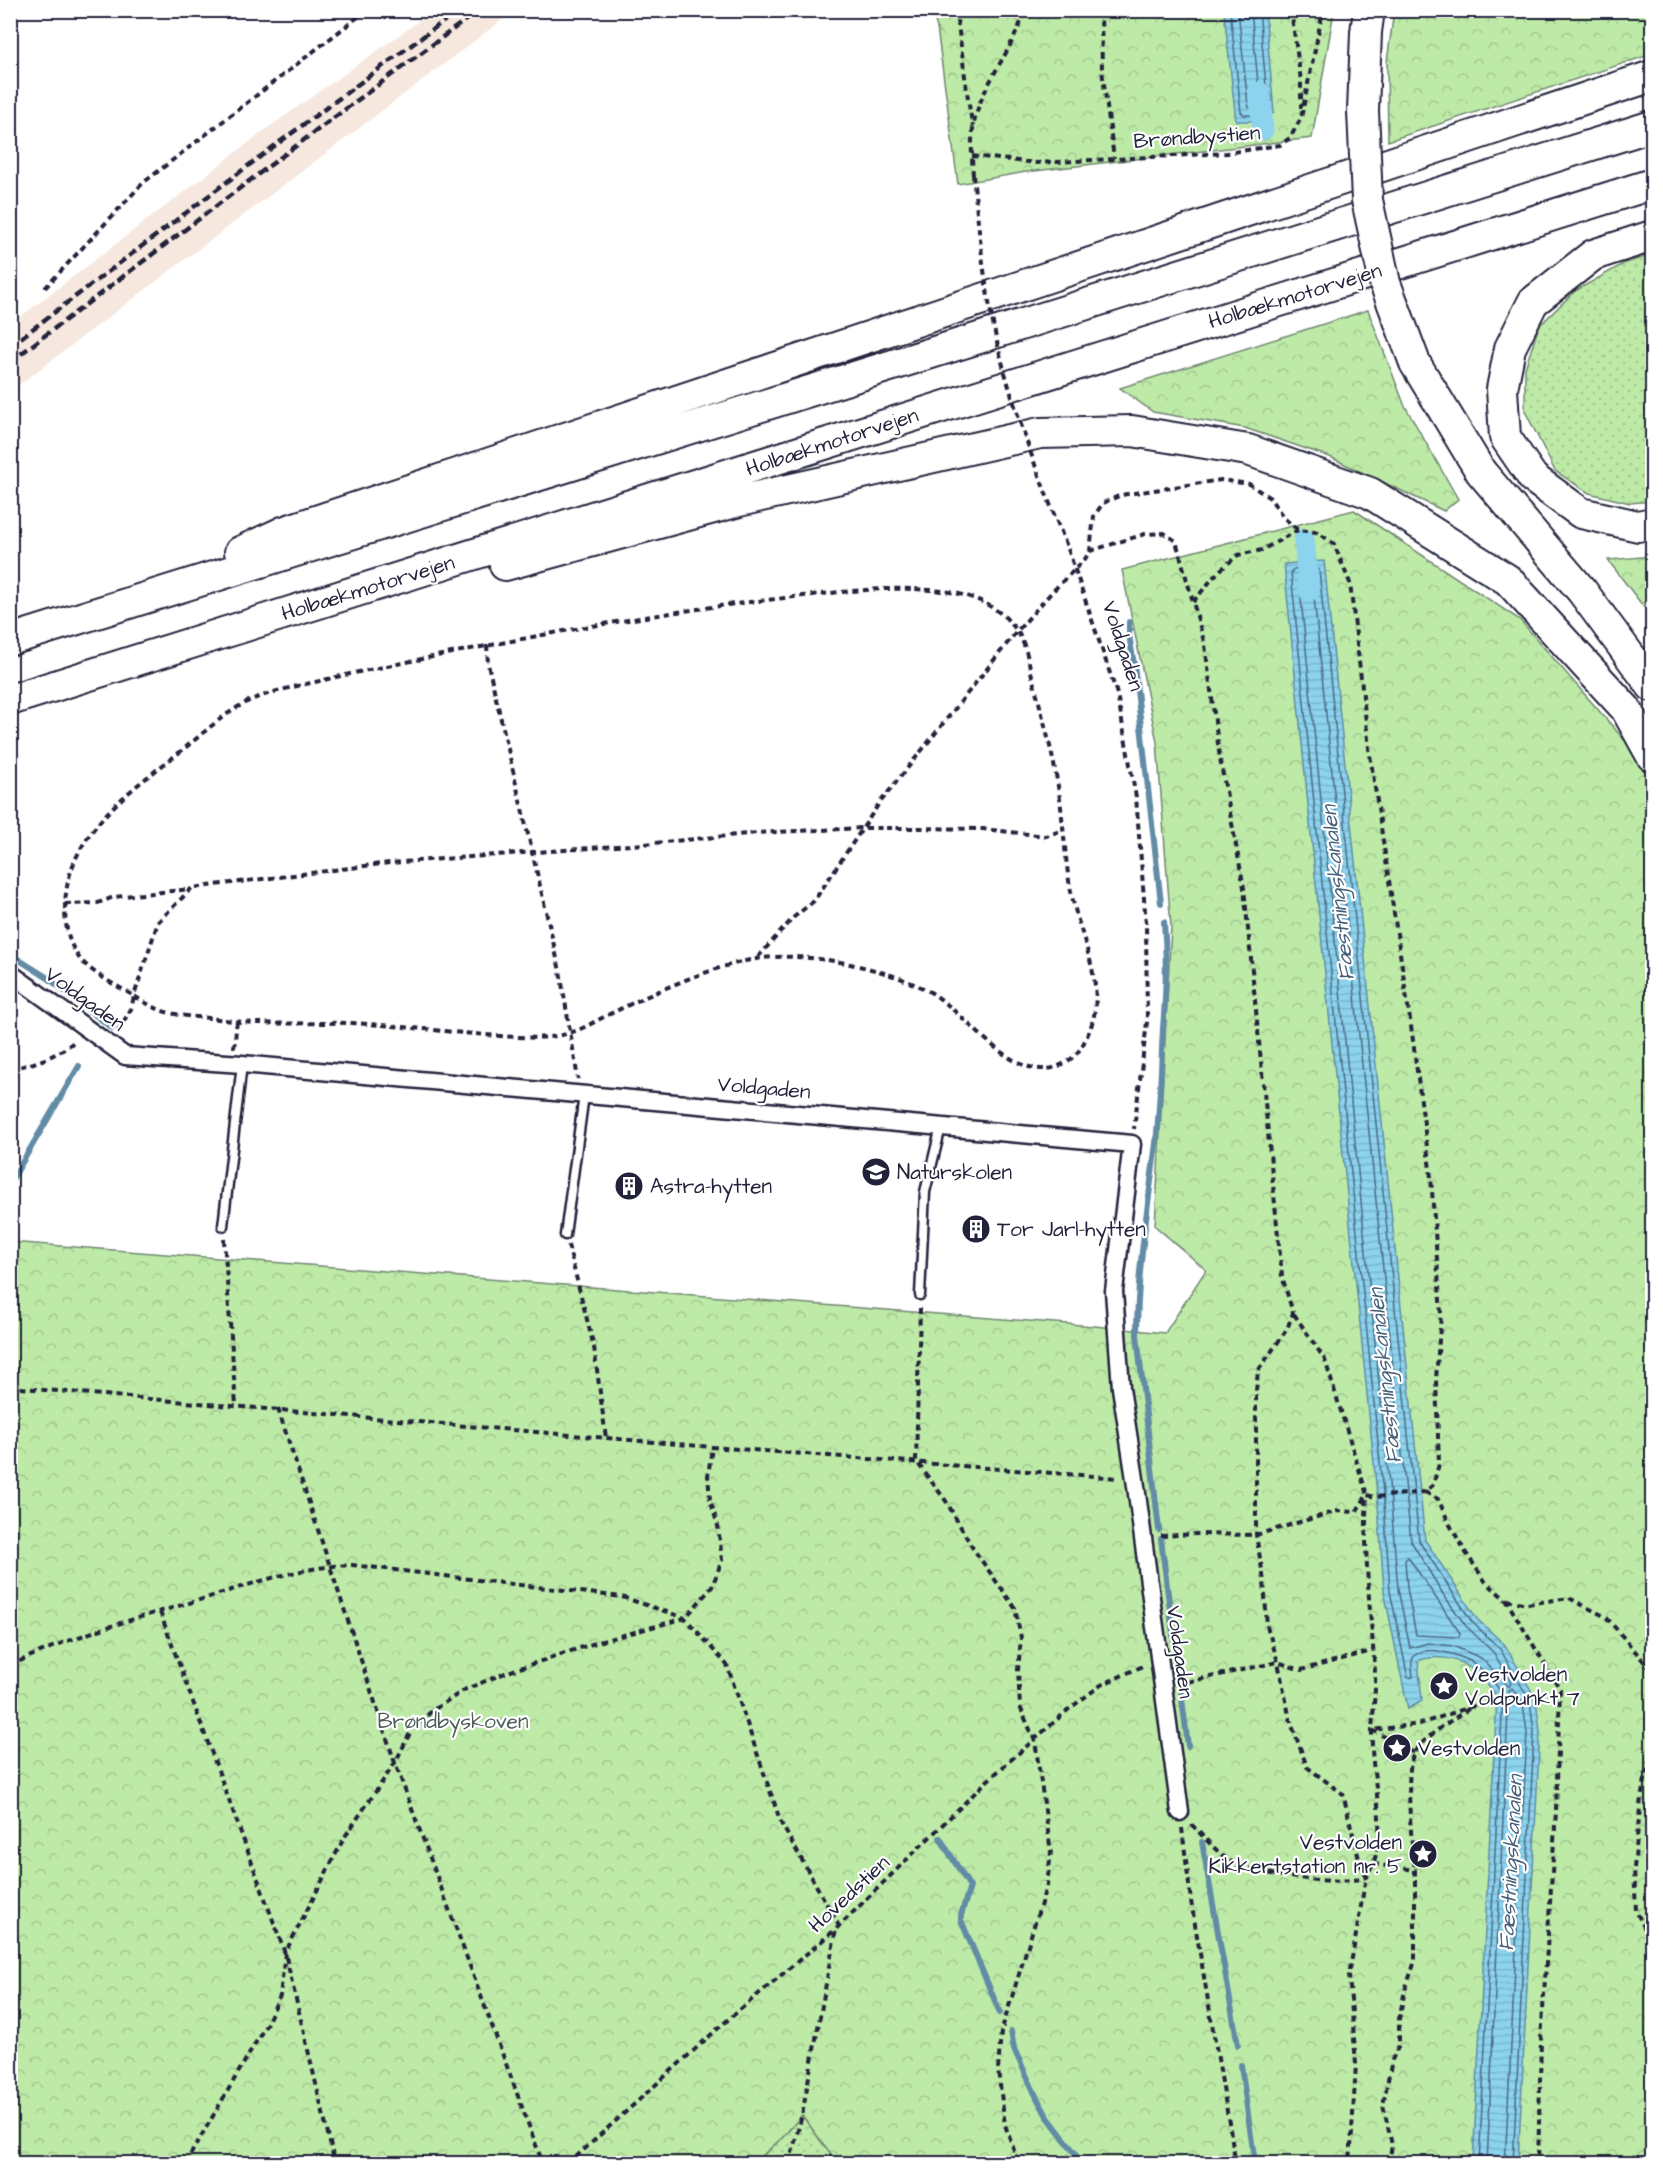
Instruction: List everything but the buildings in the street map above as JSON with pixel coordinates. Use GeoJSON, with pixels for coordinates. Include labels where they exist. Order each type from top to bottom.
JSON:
{"type":"FeatureCollection","features":[{"type":"Feature","properties":{"kind":"highway"},"geometry":{"type":"LineString","coordinates":[[1369,10],[1363,111],[1367,200],[1385,283],[1415,363],[1481,472],[1582,591],[1653,686]]}},
{"type":"Feature","properties":{"kind":"highway"},"geometry":{"type":"LineString","coordinates":[[138,600],[283,532],[1653,76]]}},
{"type":"Feature","properties":{"kind":"highway"},"geometry":{"type":"LineString","coordinates":[[10,640],[1653,126]]}},
{"type":"Feature","properties":{"kind":"highway","name":"Holbækmotorvejen"},"geometry":{"type":"LineString","coordinates":[[10,700],[1653,184]]}},
{"type":"Feature","properties":{"kind":"highway"},"geometry":{"type":"LineString","coordinates":[[1653,236],[1593,255],[1533,302],[1510,348],[1502,389],[1505,436],[1533,478],[1581,513],[1638,526],[1653,523]]}},
{"type":"Feature","properties":{"kind":"highway"},"geometry":{"type":"LineString","coordinates":[[303,609],[447,581],[739,501],[1040,433],[1132,431],[1248,450],[1370,493],[1508,580],[1626,709],[1653,756]]}},
{"type":"Feature","properties":{"kind":"street","name":"Voldgaden"},"geometry":{"type":"LineString","coordinates":[[10,973],[125,1056],[582,1094],[1132,1144],[1114,1291],[1121,1388],[1180,1812]]}},
{"type":"Feature","properties":{"kind":"lane"},"geometry":{"type":"LineString","coordinates":[[223,1226],[238,1064]]}},
{"type":"Feature","properties":{"kind":"lane"},"geometry":{"type":"LineString","coordinates":[[565,1235],[582,1094]]}},
{"type":"Feature","properties":{"kind":"lane"},"geometry":{"type":"LineString","coordinates":[[920,1296],[925,1192],[941,1127]]}},
{"type":"Feature","properties":{"kind":"path"},"geometry":{"type":"LineString","coordinates":[[45,288],[143,183],[367,10]]}},
{"type":"Feature","properties":{"kind":"path"},"geometry":{"type":"LineString","coordinates":[[955,10],[961,37],[973,128]]}},
{"type":"Feature","properties":{"kind":"path"},"geometry":{"type":"LineString","coordinates":[[973,128],[982,97],[1020,30],[1025,10]]}},
{"type":"Feature","properties":{"kind":"path"},"geometry":{"type":"LineString","coordinates":[[1101,10],[1102,70],[1114,158]]}},
{"type":"Feature","properties":{"kind":"path"},"geometry":{"type":"LineString","coordinates":[[1291,10],[1301,81],[1301,118]]}},
{"type":"Feature","properties":{"kind":"path","name":"Brøndbystien"},"geometry":{"type":"LineString","coordinates":[[972,156],[1037,163],[1227,153],[1280,145],[1290,138],[1301,118],[1323,10]]}},
{"type":"Feature","properties":{"kind":"path","name":"Voldgaden"},"geometry":{"type":"LineString","coordinates":[[973,128],[973,175],[984,272],[1003,367],[1032,459],[1068,549],[1117,694],[1136,797],[1146,924],[1147,1022],[1132,1144]]}},
{"type":"Feature","properties":{"kind":"path"},"geometry":{"type":"LineString","coordinates":[[757,958],[794,917],[814,901],[878,805],[1018,630],[1074,568],[1085,559],[1090,551],[1094,516],[1103,503],[1121,495],[1221,480],[1249,484],[1270,498],[1284,518],[1298,530],[1317,532],[1334,544],[1350,583],[1369,748],[1414,1044],[1431,1177],[1441,1314],[1436,1378],[1439,1464],[1433,1485],[1425,1492]]}},
{"type":"Feature","properties":{"kind":"path"},"geometry":{"type":"LineString","coordinates":[[1193,602],[1218,572],[1238,555],[1263,550],[1298,530]]}},
{"type":"Feature","properties":{"kind":"path"},"geometry":{"type":"LineString","coordinates":[[1090,551],[1145,534],[1164,533],[1176,541],[1206,645],[1220,759],[1244,888],[1282,1276],[1293,1313],[1325,1360],[1367,1495],[1364,1533],[1375,1674],[1372,1730],[1378,1831],[1373,1864],[1366,1877],[1349,1975],[1356,2064],[1350,2163]]}},
{"type":"Feature","properties":{"kind":"path"},"geometry":{"type":"LineString","coordinates":[[929,590],[969,596],[995,609],[1018,630],[1042,713],[1062,808],[1072,899],[1094,972],[1097,997],[1094,1021],[1078,1053],[1067,1062],[1054,1068],[1027,1069],[1008,1057],[961,1015],[933,994],[904,980],[817,958],[795,956],[757,958],[707,973],[562,1036],[524,1037],[363,1023],[259,1023],[172,1014],[155,1008],[102,977],[79,958],[69,940],[64,918],[69,876],[83,844],[94,826],[125,795],[228,714],[252,700],[291,688],[487,645],[741,603],[827,594],[929,590]]}},
{"type":"Feature","properties":{"kind":"path"},"geometry":{"type":"LineString","coordinates":[[487,645],[488,664],[560,971],[582,1094]]}},
{"type":"Feature","properties":{"kind":"path"},"geometry":{"type":"LineString","coordinates":[[65,904],[98,903],[114,897],[389,863],[757,833],[863,828],[982,829],[1046,836],[1063,830]]}},
{"type":"Feature","properties":{"kind":"path"},"geometry":{"type":"LineString","coordinates":[[106,1042],[120,1030],[131,1009],[158,922],[192,888]]}},
{"type":"Feature","properties":{"kind":"path"},"geometry":{"type":"LineString","coordinates":[[237,1021],[238,1064]]}},
{"type":"Feature","properties":{"kind":"path"},"geometry":{"type":"LineString","coordinates":[[10,1069],[32,1064],[63,1051],[90,1030]]}},
{"type":"Feature","properties":{"kind":"path"},"geometry":{"type":"LineString","coordinates":[[223,1226],[236,1406]]}},
{"type":"Feature","properties":{"kind":"path"},"geometry":{"type":"LineString","coordinates":[[565,1235],[594,1347],[606,1438]]}},
{"type":"Feature","properties":{"kind":"path"},"geometry":{"type":"LineString","coordinates":[[920,1296],[916,1461],[946,1501],[972,1547],[1015,1608],[1021,1638],[1018,1670],[1020,1707],[1035,1741],[1051,1852],[1047,1884],[1001,2032],[998,2070],[1005,2125],[1019,2163]]}},
{"type":"Feature","properties":{"kind":"path"},"geometry":{"type":"LineString","coordinates":[[1293,1313],[1287,1329],[1258,1371],[1256,1391],[1256,1534],[1264,1581],[1267,1626],[1278,1662],[1290,1720],[1306,1767],[1343,1794],[1360,1867],[1366,1877]]}},
{"type":"Feature","properties":{"kind":"path"},"geometry":{"type":"LineString","coordinates":[[10,1387],[712,1448],[916,1461],[1135,1479]]}},
{"type":"Feature","properties":{"kind":"path"},"geometry":{"type":"LineString","coordinates":[[278,1409],[395,1763],[543,2163]]}},
{"type":"Feature","properties":{"kind":"path"},"geometry":{"type":"LineString","coordinates":[[185,2163],[266,2025],[280,1996],[285,1953],[344,1838],[395,1763],[412,1729],[433,1710],[466,1689],[505,1673],[595,1643],[685,1618],[712,1587],[722,1560],[718,1526],[710,1499],[708,1476],[712,1448]]}},
{"type":"Feature","properties":{"kind":"path"},"geometry":{"type":"LineString","coordinates":[[1367,1495],[1376,1497],[1425,1492],[1438,1499],[1466,1553],[1485,1581],[1506,1600],[1560,1689],[1556,1811],[1541,2040],[1538,2163]]}},
{"type":"Feature","properties":{"kind":"path"},"geometry":{"type":"LineString","coordinates":[[1142,1538],[1196,1534],[1256,1534],[1337,1511],[1356,1512],[1367,1495]]}},
{"type":"Feature","properties":{"kind":"path"},"geometry":{"type":"LineString","coordinates":[[10,1666],[32,1655],[96,1631],[247,1586],[331,1565],[352,1565],[622,1598],[685,1618],[727,1665],[781,1823],[838,1928],[802,2115],[789,2163]]}},
{"type":"Feature","properties":{"kind":"path"},"geometry":{"type":"LineString","coordinates":[[1506,1600],[1527,1605],[1569,1598],[1606,1617],[1653,1671]]}},
{"type":"Feature","properties":{"kind":"path"},"geometry":{"type":"LineString","coordinates":[[160,1611],[285,1953],[335,2163]]}},
{"type":"Feature","properties":{"kind":"path"},"geometry":{"type":"LineString","coordinates":[[1162,1687],[1278,1662],[1301,1670],[1372,1651]]}},
{"type":"Feature","properties":{"kind":"path","name":"Hovedstien"},"geometry":{"type":"LineString","coordinates":[[568,2163],[723,2024],[838,1928],[987,1781],[1069,1710],[1101,1685],[1158,1660]]}},
{"type":"Feature","properties":{"kind":"path"},"geometry":{"type":"LineString","coordinates":[[1372,1730],[1420,1724],[1473,1706],[1422,1743],[1414,1753],[1411,1764],[1410,1829],[1415,1870],[1415,1961],[1405,1990],[1399,2019],[1399,2045],[1392,2060],[1383,2105],[1392,2145],[1389,2163]]}},
{"type":"Feature","properties":{"kind":"path"},"geometry":{"type":"LineString","coordinates":[[1372,1730],[1414,1753]]}},
{"type":"Feature","properties":{"kind":"path"},"geometry":{"type":"LineString","coordinates":[[1653,1748],[1641,1798],[1634,1868],[1635,1911],[1653,1943]]}},
{"type":"Feature","properties":{"kind":"path"},"geometry":{"type":"LineString","coordinates":[[1180,1812],[1228,1860],[1252,1870],[1290,1877],[1333,1880],[1354,1880],[1366,1877]]}},
{"type":"Feature","properties":{"kind":"path"},"geometry":{"type":"LineString","coordinates":[[1180,1812],[1191,1901],[1236,2163]]}},
{"type":"Feature","properties":{"kind":"path"},"geometry":{"type":"LineString","coordinates":[[1373,1864],[1415,1870]]}},
{"type":"Feature","properties":{"kind":"shaded area"},"geometry":{"type":"Polygon","coordinates":[[[433,11],[514,11],[11,391],[11,324],[268,128],[433,11]]]}},
{"type":"Feature","properties":{"kind":"green space"},"geometry":{"type":"Polygon","coordinates":[[[932,11],[1334,11],[1312,138],[1026,172],[958,184],[937,28],[932,11]]]}},
{"type":"Feature","properties":{"kind":"green space"},"geometry":{"type":"Polygon","coordinates":[[[1394,11],[1652,11],[1652,54],[1388,141],[1387,62],[1394,11]]]}},
{"type":"Feature","properties":{"kind":"green space"},"geometry":{"type":"Polygon","coordinates":[[[1652,255],[1652,501],[1630,503],[1589,493],[1555,471],[1525,411],[1525,368],[1539,326],[1575,291],[1625,263],[1652,255]]]}},
{"type":"Feature","properties":{"kind":"green space"},"geometry":{"type":"Polygon","coordinates":[[[1368,310],[1404,404],[1458,499],[1444,511],[1330,457],[1245,428],[1153,412],[1120,388],[1368,310]]]}},
{"type":"Feature","properties":{"kind":"green space","name":"Brøndbyskoven"},"geometry":{"type":"Polygon","coordinates":[[[1354,510],[1520,620],[1641,759],[1652,787],[1652,2163],[837,2163],[802,2115],[783,2137],[754,2163],[11,2163],[10,1242],[1165,1333],[1206,1270],[1155,1226],[1171,927],[1157,742],[1122,570],[1354,510]]]}},
{"type":"Feature","properties":{"kind":"green space"},"geometry":{"type":"Polygon","coordinates":[[[1652,556],[1652,618],[1608,560],[1652,556]]]}},
{"type":"Feature","properties":{"kind":"green space"},"geometry":{"type":"Polygon","coordinates":[[[802,2115],[837,2163],[754,2164],[783,2137],[802,2115]]]}},
{"type":"Feature","properties":{"kind":"water"},"geometry":{"type":"Polygon","coordinates":[[[1224,11],[1265,11],[1274,112],[1262,121],[1236,121],[1224,11]]]}},
{"type":"Feature","properties":{"kind":"water"},"geometry":{"type":"Polygon","coordinates":[[[1324,561],[1425,1540],[1477,1619],[1505,1645],[1536,1699],[1540,1731],[1518,2163],[1473,2163],[1497,1696],[1467,1666],[1447,1658],[1425,1659],[1418,1661],[1422,1701],[1408,1709],[1384,1591],[1378,1504],[1284,564],[1324,561]]]}},
{"type":"Feature","properties":{"kind":"waterway","name":"Fæstningskanalen"},"geometry":{"type":"LineString","coordinates":[[1259,92],[1263,130]]}},
{"type":"Feature","properties":{"kind":"waterway","name":"Fæstningskanalen"},"geometry":{"type":"LineString","coordinates":[[1304,539],[1309,591]]}},
{"type":"Feature","properties":{"kind":"waterway"},"geometry":{"type":"LineString","coordinates":[[1129,622],[1161,903]]}},
{"type":"Feature","properties":{"kind":"waterway"},"geometry":{"type":"LineString","coordinates":[[1159,1530],[1137,1335],[1137,1311],[1159,1100],[1165,989],[1164,922]]}},
{"type":"Feature","properties":{"kind":"waterway"},"geometry":{"type":"LineString","coordinates":[[10,954],[48,978],[112,1028]]}},
{"type":"Feature","properties":{"kind":"waterway"},"geometry":{"type":"LineString","coordinates":[[10,1183],[79,1066]]}},
{"type":"Feature","properties":{"kind":"waterway"},"geometry":{"type":"LineString","coordinates":[[1161,1539],[1178,1673]]}},
{"type":"Feature","properties":{"kind":"waterway"},"geometry":{"type":"LineString","coordinates":[[1181,1691],[1188,1746]]}},
{"type":"Feature","properties":{"kind":"waterway"},"geometry":{"type":"LineString","coordinates":[[940,1838],[970,1887],[961,1920],[1000,2013]]}},
{"type":"Feature","properties":{"kind":"waterway"},"geometry":{"type":"LineString","coordinates":[[1202,1842],[1238,2045]]}},
{"type":"Feature","properties":{"kind":"waterway"},"geometry":{"type":"LineString","coordinates":[[1011,2031],[1014,2049],[1037,2098],[1047,2116],[1075,2153],[1079,2164]]}},
{"type":"Feature","properties":{"kind":"waterway"},"geometry":{"type":"LineString","coordinates":[[1241,2065],[1255,2164]]}},
{"type":"Feature","properties":{"kind":"railway"},"geometry":{"type":"LineString","coordinates":[[10,346],[459,10]]}},
{"type":"Feature","properties":{"kind":"railway"},"geometry":{"type":"LineString","coordinates":[[10,362],[479,10]]}},
{"type":"Feature","properties":{"kind":"place","name":"Naturskolen"},"geometry":{"type":"Point","coordinates":[876,1172]}},
{"type":"Feature","properties":{"kind":"place","name":"Astra-hytten"},"geometry":{"type":"Point","coordinates":[629,1186]}},
{"type":"Feature","properties":{"kind":"place","name":"Tor Jarl-hytten"},"geometry":{"type":"Point","coordinates":[976,1229]}},
{"type":"Feature","properties":{"kind":"place","name":"Vestvolden Voldpunkt 7"},"geometry":{"type":"Point","coordinates":[1444,1686]}},
{"type":"Feature","properties":{"kind":"place","name":"Vestvolden"},"geometry":{"type":"Point","coordinates":[1397,1748]}},
{"type":"Feature","properties":{"kind":"place","name":"Vestvolden Kikkertstation nr. 5"},"geometry":{"type":"Point","coordinates":[1423,1854]}}]}
